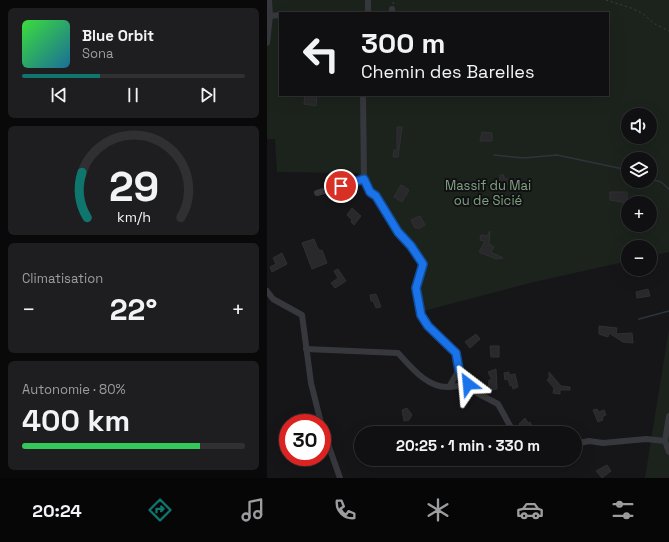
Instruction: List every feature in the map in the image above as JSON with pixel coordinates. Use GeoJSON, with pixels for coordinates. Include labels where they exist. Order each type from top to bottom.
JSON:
{"type":"FeatureCollection","features":[{"type":"Feature","properties":{"kind":"street"},"geometry":{"type":"LineString","coordinates":[[267,43],[270,16],[269,0]]}},
{"type":"Feature","properties":{"kind":"street"},"geometry":{"type":"LineString","coordinates":[[368,0],[368,12]]}},
{"type":"Feature","properties":{"kind":"street"},"geometry":{"type":"LineString","coordinates":[[270,16],[279,16]]}},
{"type":"Feature","properties":{"kind":"street"},"geometry":{"type":"LineString","coordinates":[[363,96],[364,179],[370,192],[376,196],[398,232],[411,246],[423,264],[416,288],[421,315],[428,326],[456,353],[459,370],[468,384],[477,393],[498,404],[510,426]]}},
{"type":"Feature","properties":{"kind":"street"},"geometry":{"type":"LineString","coordinates":[[317,193],[364,179]]}},
{"type":"Feature","properties":{"kind":"street"},"geometry":{"type":"LineString","coordinates":[[267,291],[273,299],[302,315],[305,349],[319,414]]}},
{"type":"Feature","properties":{"kind":"street"},"geometry":{"type":"LineString","coordinates":[[305,349],[398,353],[424,379],[441,387],[468,384]]}},
{"type":"Feature","properties":{"kind":"street"},"geometry":{"type":"LineString","coordinates":[[449,387],[459,370]]}},
{"type":"Feature","properties":{"kind":"street"},"geometry":{"type":"LineString","coordinates":[[669,416],[665,441],[669,452]]}},
{"type":"Feature","properties":{"kind":"street"},"geometry":{"type":"LineString","coordinates":[[582,442],[589,441],[603,443],[645,439],[665,441]]}},
{"type":"Feature","properties":{"kind":"street"},"geometry":{"type":"LineString","coordinates":[[331,452],[340,478]]}},
{"type":"Feature","properties":{"kind":"path"},"geometry":{"type":"LineString","coordinates":[[606,0],[642,13],[655,24],[669,31]]}},
{"type":"Feature","properties":{"kind":"green space","name":"Massif du Mai ou de Sicié"},"geometry":{"type":"Polygon","coordinates":[[[267,0],[669,0],[669,252],[657,255],[657,240],[621,240],[621,263],[534,282],[416,313],[417,263],[374,203],[358,173],[277,172],[275,139],[267,139],[267,0]]]}},
{"type":"Feature","properties":{"kind":"green space"},"geometry":{"type":"Polygon","coordinates":[[[669,329],[669,478],[645,478],[669,329]]]}},
{"type":"Feature","properties":{"kind":"building"},"geometry":{"type":"Polygon","coordinates":[[[305,96],[317,96],[316,106],[304,104],[305,96]]]}},
{"type":"Feature","properties":{"kind":"building"},"geometry":{"type":"Polygon","coordinates":[[[397,127],[402,127],[398,157],[393,157],[394,150],[397,150],[397,127]]]}},
{"type":"Feature","properties":{"kind":"building"},"geometry":{"type":"Polygon","coordinates":[[[482,132],[492,133],[492,141],[480,141],[482,132]]]}},
{"type":"Feature","properties":{"kind":"building"},"geometry":{"type":"Polygon","coordinates":[[[500,175],[504,175],[504,179],[512,179],[512,184],[505,184],[503,190],[499,189],[500,175]]]}},
{"type":"Feature","properties":{"kind":"building"},"geometry":{"type":"Polygon","coordinates":[[[401,185],[409,190],[402,202],[394,197],[401,185]]]}},
{"type":"Feature","properties":{"kind":"building"},"geometry":{"type":"Polygon","coordinates":[[[610,192],[627,192],[627,196],[621,196],[621,202],[610,200],[610,192]]]}},
{"type":"Feature","properties":{"kind":"building"},"geometry":{"type":"Polygon","coordinates":[[[352,208],[361,216],[354,225],[351,222],[352,220],[347,215],[352,208]]]}},
{"type":"Feature","properties":{"kind":"building"},"geometry":{"type":"Polygon","coordinates":[[[420,216],[425,225],[418,229],[417,227],[415,228],[411,220],[420,216]]]}},
{"type":"Feature","properties":{"kind":"building"},"geometry":{"type":"Polygon","coordinates":[[[490,231],[489,244],[494,247],[491,252],[503,258],[496,259],[479,252],[485,241],[480,240],[481,235],[487,236],[490,231]]]}},
{"type":"Feature","properties":{"kind":"building"},"geometry":{"type":"Polygon","coordinates":[[[314,239],[317,247],[320,251],[322,250],[327,263],[312,269],[302,243],[314,239]]]}},
{"type":"Feature","properties":{"kind":"building"},"geometry":{"type":"Polygon","coordinates":[[[282,253],[287,264],[272,272],[270,267],[276,264],[273,258],[282,253]]]}},
{"type":"Feature","properties":{"kind":"building"},"geometry":{"type":"Polygon","coordinates":[[[338,269],[346,281],[335,288],[331,283],[338,278],[334,271],[338,269]]]}},
{"type":"Feature","properties":{"kind":"building"},"geometry":{"type":"Polygon","coordinates":[[[648,289],[650,296],[637,298],[636,292],[648,289]]]}},
{"type":"Feature","properties":{"kind":"building"},"geometry":{"type":"Polygon","coordinates":[[[376,294],[381,307],[376,308],[373,301],[371,301],[370,295],[376,294]]]}},
{"type":"Feature","properties":{"kind":"building"},"geometry":{"type":"Polygon","coordinates":[[[599,326],[617,328],[616,334],[632,333],[633,343],[623,342],[609,333],[608,337],[599,334],[599,326]]]}},
{"type":"Feature","properties":{"kind":"building"},"geometry":{"type":"Polygon","coordinates":[[[476,334],[480,339],[470,348],[465,342],[476,334]]]}},
{"type":"Feature","properties":{"kind":"building"},"geometry":{"type":"Polygon","coordinates":[[[490,346],[499,346],[499,357],[491,357],[490,346]]]}},
{"type":"Feature","properties":{"kind":"building"},"geometry":{"type":"Polygon","coordinates":[[[496,369],[497,389],[488,390],[489,380],[492,380],[488,372],[496,369]]]}},
{"type":"Feature","properties":{"kind":"building"},"geometry":{"type":"Polygon","coordinates":[[[509,372],[509,375],[515,374],[518,387],[513,389],[512,385],[510,386],[508,379],[505,380],[504,373],[509,372]]]}},
{"type":"Feature","properties":{"kind":"building"},"geometry":{"type":"Polygon","coordinates":[[[549,372],[561,386],[570,387],[570,390],[560,390],[560,394],[553,393],[554,388],[547,380],[549,378],[549,372]]]}},
{"type":"Feature","properties":{"kind":"building"},"geometry":{"type":"Polygon","coordinates":[[[407,408],[412,415],[409,420],[404,421],[402,410],[407,408]]]}},
{"type":"Feature","properties":{"kind":"building"},"geometry":{"type":"Polygon","coordinates":[[[597,409],[599,412],[604,410],[606,415],[602,417],[603,420],[598,422],[593,410],[597,409]]]}},
{"type":"Feature","properties":{"kind":"building"},"geometry":{"type":"Polygon","coordinates":[[[525,418],[532,426],[520,426],[519,424],[525,418]]]}},
{"type":"Feature","properties":{"kind":"building"},"geometry":{"type":"Polygon","coordinates":[[[607,465],[611,471],[602,478],[596,471],[607,465]]]}},
{"type":"Feature","properties":{"kind":"waterway"},"geometry":{"type":"LineString","coordinates":[[494,155],[523,158],[557,155],[621,169]]}},
{"type":"Feature","properties":{"kind":"waterway"},"geometry":{"type":"LineString","coordinates":[[657,181],[661,182],[669,189]]}},
{"type":"Feature","properties":{"kind":"waterway"},"geometry":{"type":"LineString","coordinates":[[639,319],[669,311]]}},
{"type":"Feature","properties":{"kind":"route"},"geometry":{"type":"LineString","coordinates":[[341,186],[364,179],[370,192],[376,196],[398,232],[411,246],[423,264],[416,288],[421,315],[428,326],[456,353],[459,370],[468,384]]}}]}
